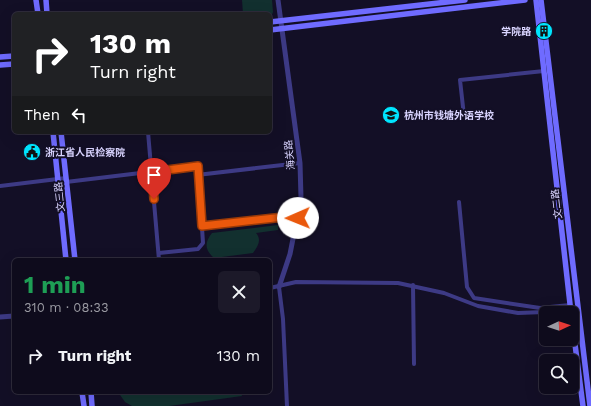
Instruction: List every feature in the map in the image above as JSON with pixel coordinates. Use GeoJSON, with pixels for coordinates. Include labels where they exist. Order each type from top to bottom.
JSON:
{"type":"FeatureCollection","features":[{"type":"Feature","properties":{"kind":"main road"},"geometry":{"type":"LineString","coordinates":[[36,0],[38,12]]}},
{"type":"Feature","properties":{"kind":"main road"},"geometry":{"type":"LineString","coordinates":[[46,0],[47,12]]}},
{"type":"Feature","properties":{"kind":"main road"},"geometry":{"type":"LineString","coordinates":[[272,22],[464,0]]}},
{"type":"Feature","properties":{"kind":"main road"},"geometry":{"type":"LineString","coordinates":[[272,30],[525,0]]}},
{"type":"Feature","properties":{"kind":"main road","name":"文二路"},"geometry":{"type":"LineString","coordinates":[[536,0],[570,305]]}},
{"type":"Feature","properties":{"kind":"main road","name":"文二路"},"geometry":{"type":"LineString","coordinates":[[541,0],[590,406]]}},
{"type":"Feature","properties":{"kind":"main road"},"geometry":{"type":"LineString","coordinates":[[0,57],[12,56]]}},
{"type":"Feature","properties":{"kind":"main road"},"geometry":{"type":"LineString","coordinates":[[0,65],[12,64]]}},
{"type":"Feature","properties":{"kind":"main road","name":"文三路"},"geometry":{"type":"LineString","coordinates":[[53,134],[66,258]]}},
{"type":"Feature","properties":{"kind":"main road","name":"文三路"},"geometry":{"type":"LineString","coordinates":[[61,134],[75,258]]}},
{"type":"Feature","properties":{"kind":"main road"},"geometry":{"type":"LineString","coordinates":[[575,346],[583,406]]}},
{"type":"Feature","properties":{"kind":"main road"},"geometry":{"type":"LineString","coordinates":[[82,394],[84,406]]}},
{"type":"Feature","properties":{"kind":"main road"},"geometry":{"type":"LineString","coordinates":[[91,394],[92,406]]}},
{"type":"Feature","properties":{"kind":"street","name":"海关路"},"geometry":{"type":"LineString","coordinates":[[278,0],[300,163],[301,198],[290,254],[280,287]]}},
{"type":"Feature","properties":{"kind":"street"},"geometry":{"type":"LineString","coordinates":[[464,116],[460,80],[544,71]]}},
{"type":"Feature","properties":{"kind":"street"},"geometry":{"type":"LineString","coordinates":[[148,134],[159,258]]}},
{"type":"Feature","properties":{"kind":"street"},"geometry":{"type":"LineString","coordinates":[[197,175],[300,163]]}},
{"type":"Feature","properties":{"kind":"street"},"geometry":{"type":"LineString","coordinates":[[0,186],[58,179],[66,180],[152,172],[198,166],[197,175],[203,243],[198,249],[159,253]]}},
{"type":"Feature","properties":{"kind":"street"},"geometry":{"type":"LineString","coordinates":[[460,202],[467,287],[474,298],[540,308],[570,305]]}},
{"type":"Feature","properties":{"kind":"street"},"geometry":{"type":"LineString","coordinates":[[202,226],[293,216],[298,218]]}},
{"type":"Feature","properties":{"kind":"street"},"geometry":{"type":"LineString","coordinates":[[272,288],[296,282],[398,283],[413,285],[444,293],[478,306],[518,313],[539,313]]}},
{"type":"Feature","properties":{"kind":"street"},"geometry":{"type":"LineString","coordinates":[[413,285],[414,364]]}},
{"type":"Feature","properties":{"kind":"street"},"geometry":{"type":"LineString","coordinates":[[280,287],[287,406]]}},
{"type":"Feature","properties":{"kind":"street"},"geometry":{"type":"LineString","coordinates":[[0,317],[12,316]]}},
{"type":"Feature","properties":{"kind":"green space"},"geometry":{"type":"Polygon","coordinates":[[[242,0],[272,0],[273,12],[272,14],[272,12],[243,12],[242,0]]]}},
{"type":"Feature","properties":{"kind":"green space"},"geometry":{"type":"Polygon","coordinates":[[[278,225],[278,230],[256,233],[259,241],[253,253],[214,258],[207,249],[207,243],[212,233],[278,225]]]}},
{"type":"Feature","properties":{"kind":"green space"},"geometry":{"type":"Polygon","coordinates":[[[119,394],[242,394],[242,396],[169,406],[132,406],[125,402],[119,394]]]}},
{"type":"Feature","properties":{"kind":"place","name":"学院路"},"geometry":{"type":"Point","coordinates":[544,31]}},
{"type":"Feature","properties":{"kind":"place","name":"杭州市钱塘外语学校"},"geometry":{"type":"Point","coordinates":[391,115]}},
{"type":"Feature","properties":{"kind":"place","name":"浙江省人民检察院"},"geometry":{"type":"Point","coordinates":[32,152]}},
{"type":"Feature","properties":{"kind":"route"},"geometry":{"type":"LineString","coordinates":[[154,199],[152,172],[198,166],[197,175],[202,226],[293,216],[298,218]]}}]}
